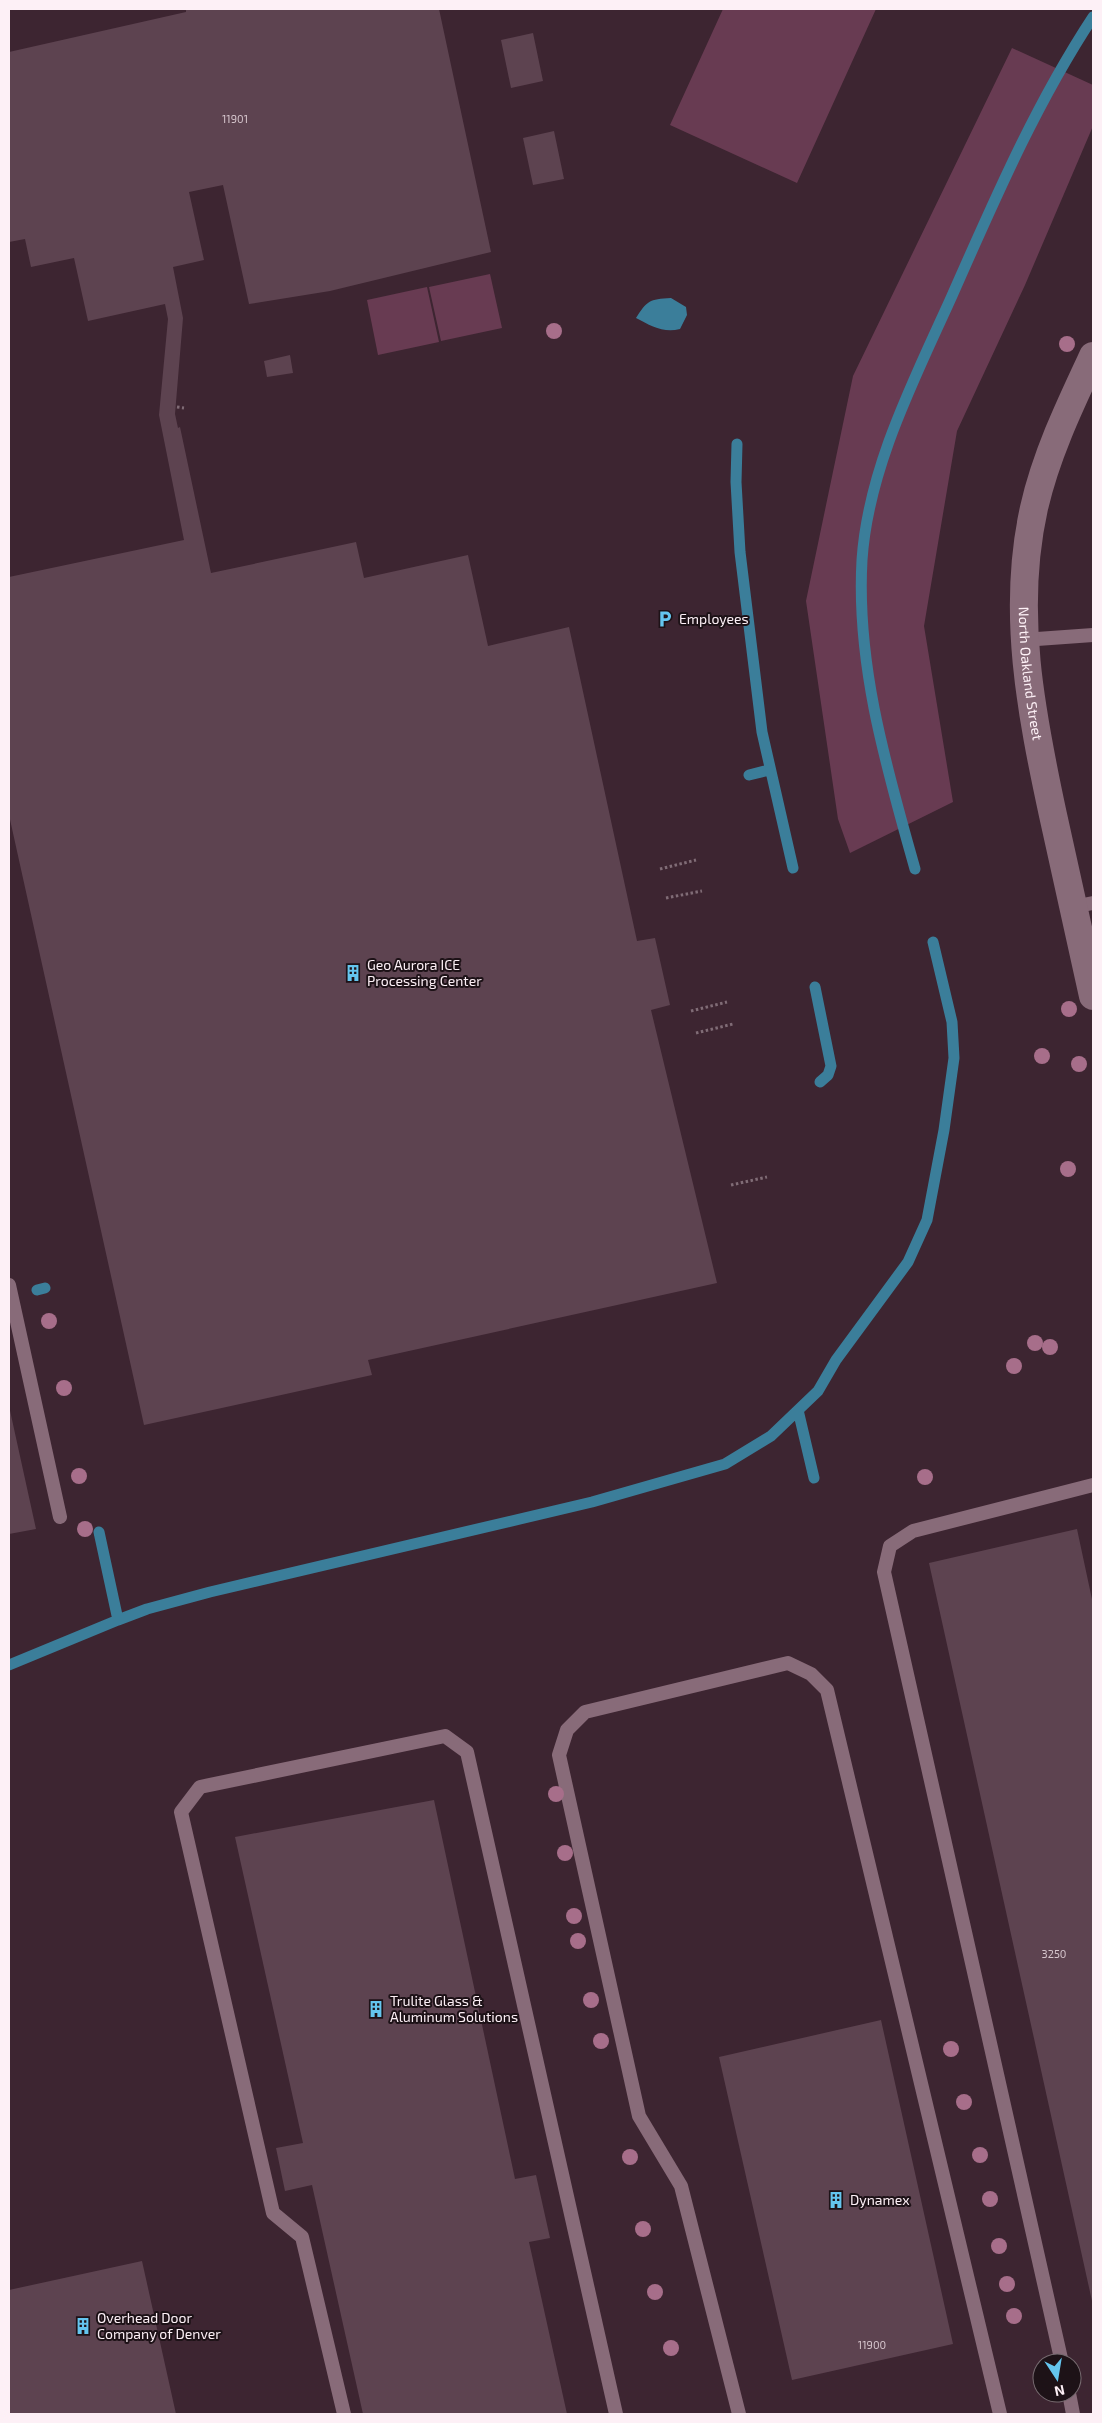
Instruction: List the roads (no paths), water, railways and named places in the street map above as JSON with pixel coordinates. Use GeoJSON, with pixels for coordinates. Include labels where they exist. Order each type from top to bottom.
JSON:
{"type":"FeatureCollection","features":[{"type":"Feature","properties":{"kind":"street","name":"North Oakland Street"},"geometry":{"type":"LineString","coordinates":[[1093,356],[1053,447],[1034,508],[1026,556],[1023,640],[1029,693],[1036,730],[1083,905],[1093,996]]}},
{"type":"Feature","properties":{"kind":"lane"},"geometry":{"type":"LineString","coordinates":[[1023,640],[1093,635]]}},
{"type":"Feature","properties":{"kind":"lane"},"geometry":{"type":"LineString","coordinates":[[9,1285],[60,1517]]}},
{"type":"Feature","properties":{"kind":"lane"},"geometry":{"type":"LineString","coordinates":[[1060,2353],[884,1572],[890,1546],[913,1532],[1093,1485]]}},
{"type":"Feature","properties":{"kind":"lane"},"geometry":{"type":"LineString","coordinates":[[739,2414],[681,2186],[639,2116],[559,1755],[567,1730],[585,1712],[788,1664],[811,1674],[827,1690],[1000,2414]]}},
{"type":"Feature","properties":{"kind":"lane"},"geometry":{"type":"LineString","coordinates":[[344,2414],[302,2237],[273,2213],[181,1812],[200,1787],[445,1736],[467,1752],[616,2414]]}},
{"type":"Feature","properties":{"kind":"water"},"geometry":{"type":"Polygon","coordinates":[[[671,298],[686,307],[687,315],[680,329],[663,329],[636,318],[649,302],[671,298]]]}},
{"type":"Feature","properties":{"kind":"waterway"},"geometry":{"type":"LineString","coordinates":[[915,869],[884,755],[869,678],[864,639],[861,600],[862,560],[873,492],[883,459],[908,393],[1016,154],[1052,84],[1093,17]]}},
{"type":"Feature","properties":{"kind":"waterway"},"geometry":{"type":"LineString","coordinates":[[737,444],[736,482],[740,552],[762,732],[793,868]]}},
{"type":"Feature","properties":{"kind":"waterway"},"geometry":{"type":"LineString","coordinates":[[749,775],[769,770]]}},
{"type":"Feature","properties":{"kind":"waterway"},"geometry":{"type":"LineString","coordinates":[[9,1665],[147,1609],[210,1592],[592,1502],[725,1464],[771,1436],[818,1391],[836,1360],[908,1262],[927,1220],[944,1130],[954,1058],[952,1022],[933,942]]}},
{"type":"Feature","properties":{"kind":"waterway"},"geometry":{"type":"LineString","coordinates":[[815,987],[831,1066],[828,1075],[820,1082]]}},
{"type":"Feature","properties":{"kind":"waterway"},"geometry":{"type":"LineString","coordinates":[[37,1290],[45,1288]]}},
{"type":"Feature","properties":{"kind":"waterway"},"geometry":{"type":"LineString","coordinates":[[798,1410],[814,1478]]}},
{"type":"Feature","properties":{"kind":"waterway"},"geometry":{"type":"LineString","coordinates":[[99,1532],[118,1620]]}},
{"type":"Feature","properties":{"kind":"place","name":"Employees"},"geometry":{"type":"Point","coordinates":[665,619]}},
{"type":"Feature","properties":{"kind":"place","name":"Geo Aurora ICE Processing Center"},"geometry":{"type":"Point","coordinates":[353,973]}},
{"type":"Feature","properties":{"kind":"place","name":"Trulite Glass & Aluminum Solutions"},"geometry":{"type":"Point","coordinates":[376,2009]}},
{"type":"Feature","properties":{"kind":"place","name":"Dynamex"},"geometry":{"type":"Point","coordinates":[836,2200]}},
{"type":"Feature","properties":{"kind":"place","name":"Overhead Door Company of Denver"},"geometry":{"type":"Point","coordinates":[83,2326]}}]}
